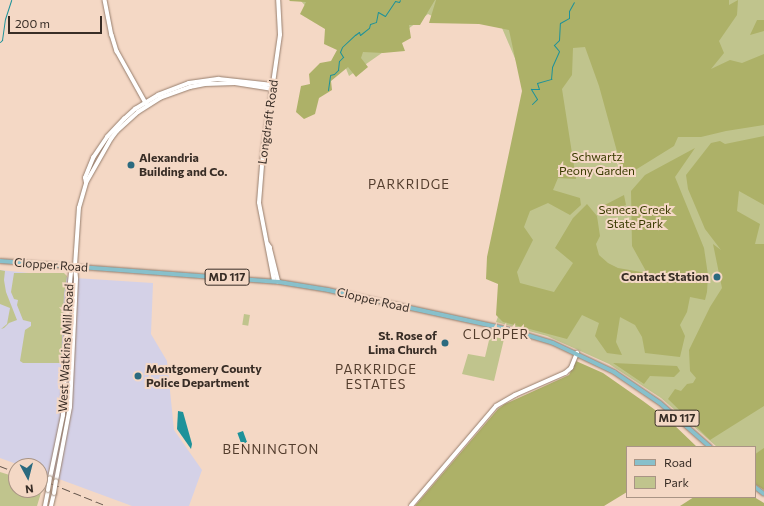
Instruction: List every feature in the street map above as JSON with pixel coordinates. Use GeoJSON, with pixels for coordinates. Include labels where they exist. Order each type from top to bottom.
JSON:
{"type":"FeatureCollection","features":[{"type":"Feature","properties":{"kind":"main road","name":"Clopper Road"},"geometry":{"type":"LineString","coordinates":[[0,261],[277,281],[328,290],[507,329],[553,343],[577,353],[614,372],[655,399],[709,446]]}},
{"type":"Feature","properties":{"kind":"main road","name":"West Watkins Mill Road"},"geometry":{"type":"LineString","coordinates":[[45,506],[63,415],[68,301],[71,272],[75,266]]}},
{"type":"Feature","properties":{"kind":"main road","name":"West Watkins Mill Road"},"geometry":{"type":"LineString","coordinates":[[51,506],[70,407],[76,278],[75,266]]}},
{"type":"Feature","properties":{"kind":"main road"},"geometry":{"type":"LineString","coordinates":[[756,488],[764,494]]}},
{"type":"Feature","properties":{"kind":"street"},"geometry":{"type":"LineString","coordinates":[[105,0],[117,50],[147,103]]}},
{"type":"Feature","properties":{"kind":"street","name":"Longdraft Road"},"geometry":{"type":"LineString","coordinates":[[277,281],[267,248],[268,244],[259,203],[260,180],[280,35],[278,0]]}},
{"type":"Feature","properties":{"kind":"street"},"geometry":{"type":"LineString","coordinates":[[75,266],[79,208],[86,183],[111,139],[126,122],[147,103],[173,93],[205,84],[234,83],[273,87]]}},
{"type":"Feature","properties":{"kind":"street"},"geometry":{"type":"LineString","coordinates":[[411,506],[496,406],[515,395],[565,373],[571,368],[577,353]]}},
{"type":"Feature","properties":{"kind":"shaded area"},"geometry":{"type":"Polygon","coordinates":[[[0,270],[75,278],[153,283],[151,334],[167,361],[174,430],[202,470],[189,506],[132,506],[48,475],[48,458],[8,458],[8,461],[0,458],[0,270]]]}},
{"type":"Feature","properties":{"kind":"green space","name":"Seneca Creek State Park"},"geometry":{"type":"Polygon","coordinates":[[[300,0],[764,0],[764,449],[756,453],[756,446],[716,446],[661,398],[609,364],[547,336],[496,322],[516,268],[529,91],[499,21],[434,17],[428,14],[404,32],[399,41],[349,76],[333,36],[300,0]]]}},
{"type":"Feature","properties":{"kind":"green space"},"geometry":{"type":"Polygon","coordinates":[[[435,0],[420,25],[409,25],[411,38],[402,43],[405,51],[383,53],[363,52],[361,58],[368,67],[356,77],[348,67],[331,81],[332,90],[319,98],[315,114],[304,119],[296,112],[301,86],[310,84],[309,74],[320,63],[331,61],[337,50],[324,44],[325,29],[300,14],[306,2],[289,1],[435,0]]]}},
{"type":"Feature","properties":{"kind":"green space"},"geometry":{"type":"Polygon","coordinates":[[[436,0],[729,0],[729,5],[738,0],[737,15],[719,41],[724,53],[711,69],[730,60],[742,63],[764,54],[764,125],[726,131],[701,137],[678,137],[674,146],[624,177],[599,86],[585,47],[573,48],[572,75],[562,89],[576,179],[558,178],[553,190],[580,198],[581,205],[570,215],[548,203],[530,211],[524,227],[533,240],[517,272],[520,283],[554,292],[573,263],[555,248],[573,218],[587,204],[597,216],[600,236],[596,244],[599,255],[608,263],[618,268],[647,273],[632,246],[631,191],[645,175],[695,148],[675,177],[704,248],[708,275],[707,292],[705,300],[690,297],[687,312],[680,325],[685,336],[680,357],[645,353],[642,337],[635,325],[620,317],[616,342],[622,355],[607,353],[595,336],[599,323],[582,315],[567,339],[503,322],[496,315],[498,284],[486,279],[487,257],[522,91],[509,30],[479,24],[429,23],[436,0]]]}},
{"type":"Feature","properties":{"kind":"green space"},"geometry":{"type":"Polygon","coordinates":[[[757,20],[764,20],[764,31],[750,35],[757,20]]]}},
{"type":"Feature","properties":{"kind":"green space"},"geometry":{"type":"Polygon","coordinates":[[[764,136],[764,205],[739,191],[737,211],[760,224],[755,244],[764,244],[764,406],[710,440],[668,399],[675,389],[681,391],[687,384],[693,383],[696,378],[690,371],[689,350],[710,307],[722,288],[713,244],[721,250],[705,229],[688,189],[686,175],[711,143],[720,141],[725,144],[764,136]]]}},
{"type":"Feature","properties":{"kind":"green space"},"geometry":{"type":"Polygon","coordinates":[[[624,195],[626,205],[600,215],[599,208],[624,195]]]}},
{"type":"Feature","properties":{"kind":"green space"},"geometry":{"type":"Polygon","coordinates":[[[0,270],[5,271],[4,280],[6,292],[17,320],[9,323],[1,329],[7,324],[10,308],[0,304],[0,270]]]}},
{"type":"Feature","properties":{"kind":"green space"},"geometry":{"type":"Polygon","coordinates":[[[14,273],[64,273],[67,276],[64,294],[61,363],[23,363],[20,361],[25,330],[31,326],[31,322],[23,320],[17,305],[18,300],[14,299],[11,292],[14,273]]]}},
{"type":"Feature","properties":{"kind":"green space"},"geometry":{"type":"Polygon","coordinates":[[[244,314],[250,315],[248,326],[242,325],[244,314]]]}},
{"type":"Feature","properties":{"kind":"green space"},"geometry":{"type":"Polygon","coordinates":[[[490,336],[504,339],[494,381],[462,374],[468,354],[485,357],[490,336]]]}},
{"type":"Feature","properties":{"kind":"green space"},"geometry":{"type":"Polygon","coordinates":[[[576,361],[603,373],[670,421],[696,446],[626,446],[626,493],[604,506],[415,506],[498,409],[505,404],[569,375],[576,361]]]}},
{"type":"Feature","properties":{"kind":"green space"},"geometry":{"type":"Polygon","coordinates":[[[613,363],[677,366],[680,371],[674,377],[650,376],[644,384],[613,363]]]}},
{"type":"Feature","properties":{"kind":"green space"},"geometry":{"type":"Polygon","coordinates":[[[764,448],[764,490],[756,485],[756,453],[764,448]]]}},
{"type":"Feature","properties":{"kind":"green space"},"geometry":{"type":"Polygon","coordinates":[[[0,472],[8,474],[8,498],[39,498],[37,506],[0,506],[0,472]]]}},
{"type":"Feature","properties":{"kind":"green space"},"geometry":{"type":"Polygon","coordinates":[[[692,498],[756,498],[764,503],[764,506],[680,506],[692,498]]]}},
{"type":"Feature","properties":{"kind":"water"},"geometry":{"type":"Polygon","coordinates":[[[178,411],[183,412],[192,444],[191,449],[177,429],[178,411]]]}},
{"type":"Feature","properties":{"kind":"water"},"geometry":{"type":"Polygon","coordinates":[[[243,431],[247,442],[241,444],[237,433],[243,431]]]}},
{"type":"Feature","properties":{"kind":"waterway"},"geometry":{"type":"LineString","coordinates":[[0,42],[2,40],[5,19],[11,0]]}},
{"type":"Feature","properties":{"kind":"waterway"},"geometry":{"type":"LineString","coordinates":[[328,90],[330,75],[334,74],[338,70],[339,61],[343,57],[340,52],[342,47],[359,32],[360,35],[369,28],[370,24],[376,22],[378,12],[385,16],[395,1],[399,2],[400,0]]}},
{"type":"Feature","properties":{"kind":"waterway"},"geometry":{"type":"LineString","coordinates":[[532,104],[537,99],[531,89],[539,89],[537,83],[551,79],[552,67],[559,51],[554,45],[559,40],[560,23],[569,18],[569,11],[574,2]]}},
{"type":"Feature","properties":{"kind":"railway"},"geometry":{"type":"LineString","coordinates":[[0,466],[8,469]]}},
{"type":"Feature","properties":{"kind":"railway"},"geometry":{"type":"LineString","coordinates":[[48,482],[107,506]]}},
{"type":"Feature","properties":{"kind":"place","name":"Alexandria Building and Co."},"geometry":{"type":"Point","coordinates":[131,165]}},
{"type":"Feature","properties":{"kind":"place","name":"Contact Station"},"geometry":{"type":"Point","coordinates":[717,277]}},
{"type":"Feature","properties":{"kind":"place","name":"St. Rose of Lima Church"},"geometry":{"type":"Point","coordinates":[445,343]}},
{"type":"Feature","properties":{"kind":"place","name":"Montgomery County Police Department"},"geometry":{"type":"Point","coordinates":[138,376]}},
{"type":"Feature","properties":{"kind":"district","name":"PARKRIDGE"},"geometry":{"type":"Point","coordinates":[409,184]}},
{"type":"Feature","properties":{"kind":"district","name":"CLOPPER"},"geometry":{"type":"Point","coordinates":[496,334]}},
{"type":"Feature","properties":{"kind":"district","name":"PARKRIDGE ESTATES"},"geometry":{"type":"Point","coordinates":[376,378]}},
{"type":"Feature","properties":{"kind":"district","name":"BENNINGTON"},"geometry":{"type":"Point","coordinates":[271,449]}},
{"type":"Feature","properties":{"kind":"park label","name":"Schwartz Peony Garden"},"geometry":{"type":"Point","coordinates":[597,164]}}]}
